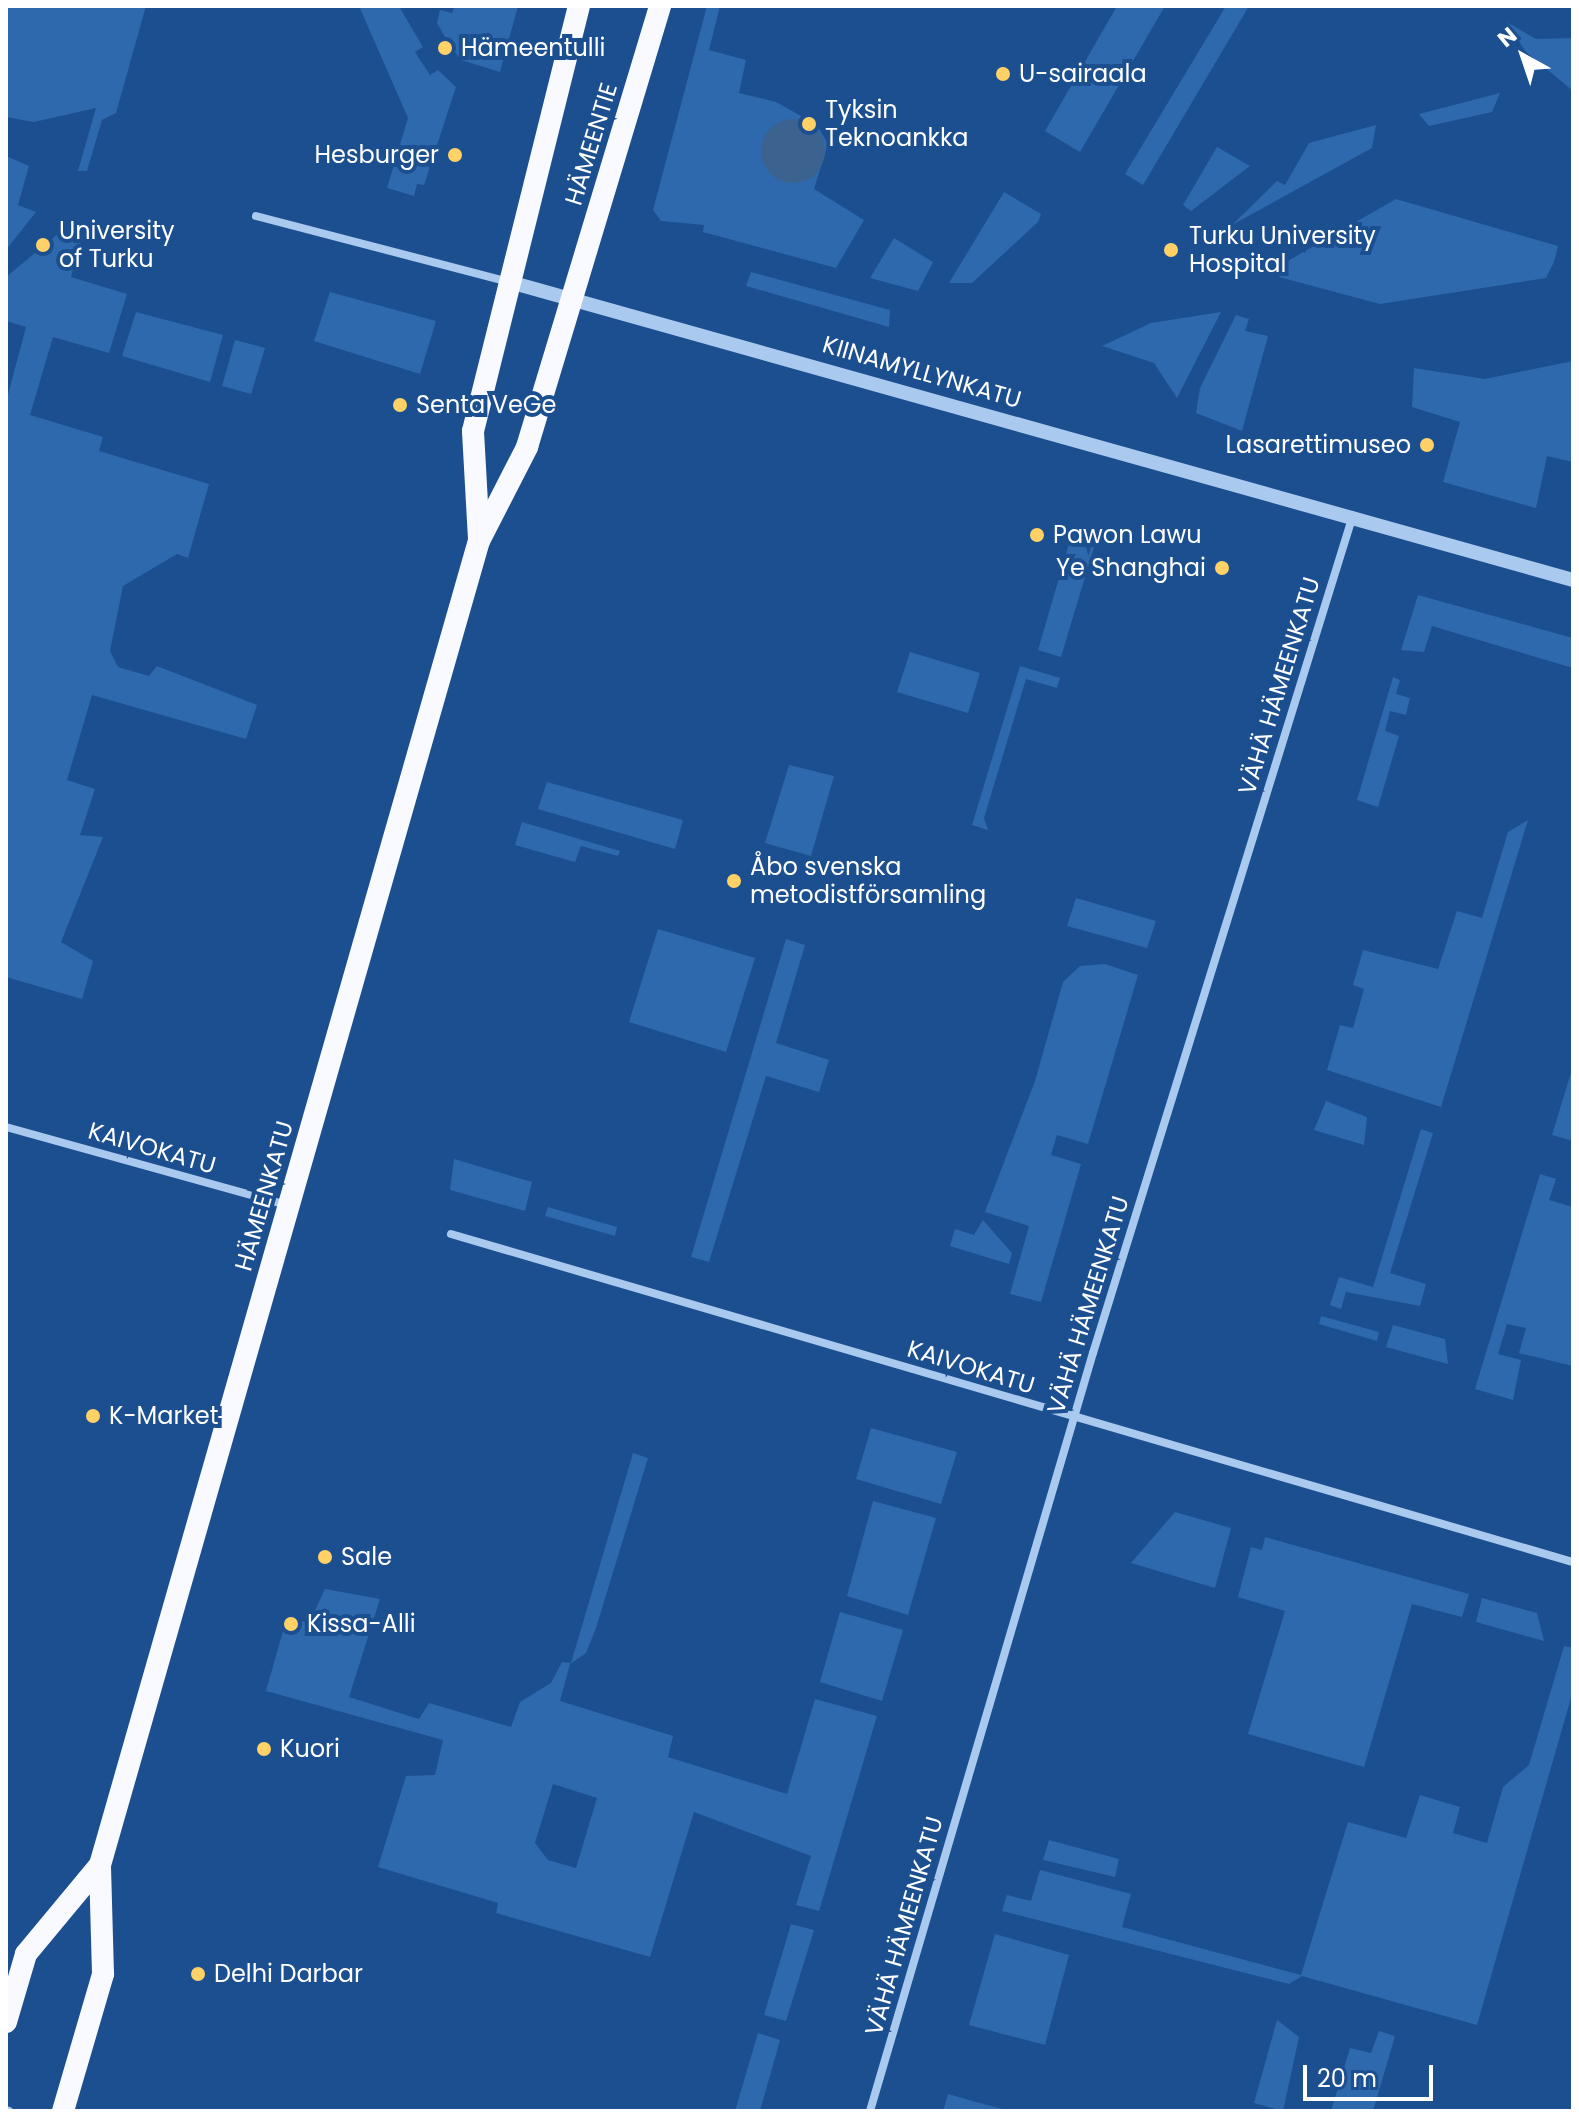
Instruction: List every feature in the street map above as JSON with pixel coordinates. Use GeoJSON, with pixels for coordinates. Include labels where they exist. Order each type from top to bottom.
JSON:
{"type":"FeatureCollection","features":[{"type":"Feature","properties":{"kind":"highway","name":"HÄMEENTIE"},"geometry":{"type":"LineString","coordinates":[[506,281],[579,6]]}},
{"type":"Feature","properties":{"kind":"highway","name":"HÄMEENTIE"},"geometry":{"type":"LineString","coordinates":[[571,297],[660,6]]}},
{"type":"Feature","properties":{"kind":"highway","name":"HÄMEENKATU"},"geometry":{"type":"LineString","coordinates":[[479,541],[473,431],[506,281]]}},
{"type":"Feature","properties":{"kind":"highway","name":"HÄMEENKATU"},"geometry":{"type":"LineString","coordinates":[[63,2111],[103,1974],[100,1865],[479,541],[527,447],[571,297]]}},
{"type":"Feature","properties":{"kind":"highway","name":"HÄMEENKATU"},"geometry":{"type":"LineString","coordinates":[[6,2022],[26,1954],[100,1865]]}},
{"type":"Feature","properties":{"kind":"street","name":"KIINAMYLLYNKATU"},"geometry":{"type":"LineString","coordinates":[[256,216],[571,297],[1354,514],[1573,580]]}},
{"type":"Feature","properties":{"kind":"street","name":"VÄHÄ HÄMEENKATU"},"geometry":{"type":"LineString","coordinates":[[870,2111],[1074,1419],[1354,514]]}},
{"type":"Feature","properties":{"kind":"street","name":"KAIVOKATU"},"geometry":{"type":"LineString","coordinates":[[6,1127],[288,1206]]}},
{"type":"Feature","properties":{"kind":"street","name":"KAIVOKATU"},"geometry":{"type":"LineString","coordinates":[[451,1234],[1074,1419],[1573,1562]]}},
{"type":"Feature","properties":{"kind":"shaded area"},"geometry":{"type":"Polygon","coordinates":[[[6,6],[146,6],[116,113],[102,120],[87,171],[78,171],[96,108],[34,122],[6,117],[6,6]]]}},
{"type":"Feature","properties":{"kind":"shaded area"},"geometry":{"type":"Polygon","coordinates":[[[359,6],[400,8],[423,47],[415,52],[430,75],[438,70],[456,87],[424,185],[417,184],[414,196],[387,188],[408,118],[359,6]]]}},
{"type":"Feature","properties":{"kind":"shaded area"},"geometry":{"type":"Polygon","coordinates":[[[455,6],[518,6],[500,72],[461,60],[450,46],[437,23],[440,10],[452,13],[455,6]]]}},
{"type":"Feature","properties":{"kind":"shaded area"},"geometry":{"type":"Polygon","coordinates":[[[707,6],[720,6],[709,50],[746,60],[739,93],[776,102],[817,125],[828,144],[814,189],[864,220],[836,268],[703,232],[704,225],[661,221],[653,210],[707,6]]]}},
{"type":"Feature","properties":{"kind":"shaded area"},"geometry":{"type":"Polygon","coordinates":[[[1117,6],[1165,6],[1080,152],[1045,131],[1117,6]]]}},
{"type":"Feature","properties":{"kind":"shaded area"},"geometry":{"type":"Polygon","coordinates":[[[1226,6],[1249,6],[1143,185],[1125,174],[1226,6]]]}},
{"type":"Feature","properties":{"kind":"shaded area"},"geometry":{"type":"Polygon","coordinates":[[[1507,22],[1536,39],[1573,38],[1573,91],[1525,51],[1507,22]]]}},
{"type":"Feature","properties":{"kind":"shaded area"},"geometry":{"type":"Polygon","coordinates":[[[1500,93],[1492,112],[1429,126],[1419,114],[1500,93]]]}},
{"type":"Feature","properties":{"kind":"shaded area"},"geometry":{"type":"Polygon","coordinates":[[[793,119],[811,125],[819,133],[825,151],[819,169],[811,177],[793,183],[775,177],[767,169],[761,151],[767,133],[775,125],[793,119]]]}},
{"type":"Feature","properties":{"kind":"shaded area"},"geometry":{"type":"Polygon","coordinates":[[[1376,125],[1372,148],[1232,225],[1277,181],[1285,185],[1309,143],[1376,125]]]}},
{"type":"Feature","properties":{"kind":"shaded area"},"geometry":{"type":"Polygon","coordinates":[[[1217,147],[1250,166],[1191,211],[1183,205],[1217,147]]]}},
{"type":"Feature","properties":{"kind":"shaded area"},"geometry":{"type":"Polygon","coordinates":[[[6,156],[29,166],[18,205],[36,212],[6,250],[6,156]]]}},
{"type":"Feature","properties":{"kind":"shaded area"},"geometry":{"type":"Polygon","coordinates":[[[1004,192],[1041,214],[1038,222],[972,283],[949,283],[1004,192]]]}},
{"type":"Feature","properties":{"kind":"shaded area"},"geometry":{"type":"Polygon","coordinates":[[[1396,199],[1558,246],[1554,262],[1546,278],[1380,304],[1279,277],[1286,262],[1396,199]]]}},
{"type":"Feature","properties":{"kind":"shaded area"},"geometry":{"type":"Polygon","coordinates":[[[76,219],[86,225],[71,277],[127,294],[109,353],[53,337],[30,415],[103,437],[99,451],[209,484],[188,558],[177,554],[123,586],[110,651],[118,667],[149,676],[157,666],[257,705],[246,739],[92,695],[67,780],[95,789],[80,835],[103,837],[61,942],[93,961],[82,999],[6,977],[6,402],[26,327],[6,321],[6,277],[76,219]]]}},
{"type":"Feature","properties":{"kind":"shaded area"},"geometry":{"type":"Polygon","coordinates":[[[894,238],[933,262],[918,291],[870,278],[894,238]]]}},
{"type":"Feature","properties":{"kind":"shaded area"},"geometry":{"type":"Polygon","coordinates":[[[751,272],[890,310],[889,327],[746,286],[751,272]]]}},
{"type":"Feature","properties":{"kind":"shaded area"},"geometry":{"type":"Polygon","coordinates":[[[330,292],[436,321],[420,374],[314,341],[330,292]]]}},
{"type":"Feature","properties":{"kind":"shaded area"},"geometry":{"type":"Polygon","coordinates":[[[136,312],[223,335],[210,382],[122,356],[136,312]]]}},
{"type":"Feature","properties":{"kind":"shaded area"},"geometry":{"type":"Polygon","coordinates":[[[1221,312],[1177,398],[1154,363],[1102,346],[1151,323],[1221,312]]]}},
{"type":"Feature","properties":{"kind":"shaded area"},"geometry":{"type":"Polygon","coordinates":[[[1236,315],[1249,319],[1245,331],[1268,336],[1242,431],[1196,413],[1200,388],[1236,315]]]}},
{"type":"Feature","properties":{"kind":"shaded area"},"geometry":{"type":"Polygon","coordinates":[[[235,340],[265,348],[251,394],[222,386],[235,340]]]}},
{"type":"Feature","properties":{"kind":"shaded area"},"geometry":{"type":"Polygon","coordinates":[[[1573,361],[1573,462],[1547,456],[1536,508],[1443,482],[1460,422],[1412,407],[1414,368],[1485,379],[1573,361]]]}},
{"type":"Feature","properties":{"kind":"shaded area"},"geometry":{"type":"Polygon","coordinates":[[[1073,530],[1097,537],[1061,657],[1038,650],[1073,530]]]}},
{"type":"Feature","properties":{"kind":"shaded area"},"geometry":{"type":"Polygon","coordinates":[[[1418,595],[1573,638],[1573,668],[1432,626],[1424,652],[1401,650],[1418,595]]]}},
{"type":"Feature","properties":{"kind":"shaded area"},"geometry":{"type":"Polygon","coordinates":[[[910,652],[980,673],[968,713],[897,692],[910,652]]]}},
{"type":"Feature","properties":{"kind":"shaded area"},"geometry":{"type":"Polygon","coordinates":[[[1020,666],[1060,678],[1057,688],[1026,679],[984,818],[988,830],[972,825],[1020,666]]]}},
{"type":"Feature","properties":{"kind":"shaded area"},"geometry":{"type":"Polygon","coordinates":[[[1393,677],[1400,680],[1396,694],[1410,698],[1406,715],[1390,711],[1385,731],[1399,736],[1378,807],[1357,800],[1393,677]]]}},
{"type":"Feature","properties":{"kind":"shaded area"},"geometry":{"type":"Polygon","coordinates":[[[789,765],[834,776],[811,856],[765,843],[789,765]]]}},
{"type":"Feature","properties":{"kind":"shaded area"},"geometry":{"type":"Polygon","coordinates":[[[547,782],[683,820],[675,849],[538,809],[547,782]]]}},
{"type":"Feature","properties":{"kind":"shaded area"},"geometry":{"type":"Polygon","coordinates":[[[1528,820],[1441,1107],[1327,1070],[1340,1025],[1353,1028],[1364,989],[1353,985],[1363,950],[1438,969],[1457,911],[1482,918],[1508,832],[1528,820]]]}},
{"type":"Feature","properties":{"kind":"shaded area"},"geometry":{"type":"Polygon","coordinates":[[[522,822],[620,851],[618,856],[581,846],[575,862],[515,845],[522,822]]]}},
{"type":"Feature","properties":{"kind":"shaded area"},"geometry":{"type":"Polygon","coordinates":[[[1076,898],[1156,921],[1147,948],[1067,926],[1076,898]]]}},
{"type":"Feature","properties":{"kind":"shaded area"},"geometry":{"type":"Polygon","coordinates":[[[658,929],[755,958],[726,1052],[629,1022],[658,929]]]}},
{"type":"Feature","properties":{"kind":"shaded area"},"geometry":{"type":"Polygon","coordinates":[[[786,939],[805,945],[776,1043],[829,1060],[819,1092],[766,1076],[709,1262],[691,1257],[786,939]]]}},
{"type":"Feature","properties":{"kind":"shaded area"},"geometry":{"type":"Polygon","coordinates":[[[1105,964],[1138,975],[1088,1144],[1057,1135],[1051,1155],[1081,1164],[1041,1302],[1010,1294],[1029,1226],[985,1212],[1035,1081],[1063,982],[1080,966],[1105,964]]]}},
{"type":"Feature","properties":{"kind":"shaded area"},"geometry":{"type":"Polygon","coordinates":[[[1573,1066],[1573,1141],[1552,1135],[1573,1066]]]}},
{"type":"Feature","properties":{"kind":"shaded area"},"geometry":{"type":"Polygon","coordinates":[[[1326,1101],[1367,1117],[1364,1145],[1314,1130],[1326,1101]]]}},
{"type":"Feature","properties":{"kind":"shaded area"},"geometry":{"type":"Polygon","coordinates":[[[1421,1129],[1433,1133],[1390,1273],[1426,1284],[1420,1306],[1346,1292],[1341,1309],[1330,1305],[1339,1277],[1373,1287],[1421,1129]]]}},
{"type":"Feature","properties":{"kind":"shaded area"},"geometry":{"type":"Polygon","coordinates":[[[454,1159],[532,1182],[525,1211],[450,1190],[454,1159]]]}},
{"type":"Feature","properties":{"kind":"shaded area"},"geometry":{"type":"Polygon","coordinates":[[[1540,1174],[1556,1179],[1549,1200],[1573,1207],[1573,1366],[1519,1353],[1526,1328],[1507,1324],[1498,1354],[1521,1360],[1513,1400],[1475,1389],[1540,1174]]]}},
{"type":"Feature","properties":{"kind":"shaded area"},"geometry":{"type":"Polygon","coordinates":[[[548,1207],[617,1227],[615,1236],[545,1216],[548,1207]]]}},
{"type":"Feature","properties":{"kind":"shaded area"},"geometry":{"type":"Polygon","coordinates":[[[983,1220],[1012,1253],[1009,1264],[950,1246],[955,1229],[974,1235],[983,1220]]]}},
{"type":"Feature","properties":{"kind":"shaded area"},"geometry":{"type":"Polygon","coordinates":[[[1321,1316],[1379,1332],[1377,1341],[1319,1324],[1321,1316]]]}},
{"type":"Feature","properties":{"kind":"shaded area"},"geometry":{"type":"Polygon","coordinates":[[[1393,1325],[1445,1339],[1448,1364],[1386,1347],[1393,1325]]]}},
{"type":"Feature","properties":{"kind":"shaded area"},"geometry":{"type":"Polygon","coordinates":[[[871,1428],[957,1452],[941,1504],[856,1479],[871,1428]]]}},
{"type":"Feature","properties":{"kind":"shaded area"},"geometry":{"type":"Polygon","coordinates":[[[633,1453],[648,1458],[596,1628],[586,1653],[570,1664],[560,1701],[673,1736],[668,1757],[787,1794],[815,1699],[877,1716],[819,1911],[796,1905],[811,1856],[694,1812],[650,1957],[496,1913],[498,1903],[378,1867],[406,1776],[435,1775],[443,1740],[266,1691],[287,1617],[309,1623],[325,1589],[380,1599],[349,1697],[419,1719],[429,1703],[511,1727],[520,1702],[551,1683],[562,1662],[571,1663],[633,1453]],[[553,1784],[535,1843],[548,1860],[576,1868],[597,1798],[553,1784]]]}},
{"type":"Feature","properties":{"kind":"shaded area"},"geometry":{"type":"Polygon","coordinates":[[[873,1501],[936,1518],[908,1615],[847,1596],[873,1501]]]}},
{"type":"Feature","properties":{"kind":"shaded area"},"geometry":{"type":"Polygon","coordinates":[[[1175,1512],[1231,1528],[1215,1588],[1131,1563],[1175,1512]]]}},
{"type":"Feature","properties":{"kind":"shaded area"},"geometry":{"type":"Polygon","coordinates":[[[1265,1537],[1469,1594],[1462,1617],[1412,1604],[1364,1767],[1248,1734],[1285,1611],[1238,1597],[1251,1547],[1262,1550],[1265,1537]]]}},
{"type":"Feature","properties":{"kind":"shaded area"},"geometry":{"type":"Polygon","coordinates":[[[1482,1598],[1537,1613],[1544,1641],[1476,1622],[1482,1598]]]}},
{"type":"Feature","properties":{"kind":"shaded area"},"geometry":{"type":"Polygon","coordinates":[[[840,1612],[903,1630],[882,1701],[820,1682],[840,1612]]]}},
{"type":"Feature","properties":{"kind":"shaded area"},"geometry":{"type":"Polygon","coordinates":[[[1564,1646],[1573,1648],[1573,1691],[1477,2025],[1302,1976],[1289,1984],[1002,1911],[1007,1895],[1031,1901],[1040,1870],[1131,1894],[1122,1927],[1301,1975],[1348,1822],[1406,1838],[1420,1795],[1460,1807],[1453,1833],[1487,1843],[1503,1787],[1529,1765],[1564,1646]]]}},
{"type":"Feature","properties":{"kind":"shaded area"},"geometry":{"type":"Polygon","coordinates":[[[1049,1840],[1119,1859],[1115,1877],[1043,1860],[1049,1840]]]}},
{"type":"Feature","properties":{"kind":"shaded area"},"geometry":{"type":"Polygon","coordinates":[[[791,1924],[814,1930],[786,2021],[764,2015],[791,1924]]]}},
{"type":"Feature","properties":{"kind":"shaded area"},"geometry":{"type":"Polygon","coordinates":[[[995,1934],[1069,1955],[1045,2045],[969,2025],[995,1934]]]}},
{"type":"Feature","properties":{"kind":"shaded area"},"geometry":{"type":"Polygon","coordinates":[[[1277,2020],[1299,2037],[1283,2111],[1254,2103],[1277,2020]]]}},
{"type":"Feature","properties":{"kind":"shaded area"},"geometry":{"type":"Polygon","coordinates":[[[1379,2031],[1395,2036],[1373,2111],[1331,2111],[1350,2048],[1371,2053],[1379,2031]]]}},
{"type":"Feature","properties":{"kind":"shaded area"},"geometry":{"type":"Polygon","coordinates":[[[758,2033],[780,2040],[760,2111],[735,2111],[758,2033]]]}},
{"type":"Feature","properties":{"kind":"shaded area"},"geometry":{"type":"Polygon","coordinates":[[[948,2094],[976,2102],[1010,2111],[943,2111],[948,2094]]]}},
{"type":"Feature","properties":{"kind":"place","name":"Hämeentulli"},"geometry":{"type":"Point","coordinates":[445,48]}},
{"type":"Feature","properties":{"kind":"place","name":"U-sairaala"},"geometry":{"type":"Point","coordinates":[1003,74]}},
{"type":"Feature","properties":{"kind":"place","name":"Tyksin Teknoankka"},"geometry":{"type":"Point","coordinates":[809,124]}},
{"type":"Feature","properties":{"kind":"place","name":"Hesburger"},"geometry":{"type":"Point","coordinates":[455,155]}},
{"type":"Feature","properties":{"kind":"place","name":"University of Turku"},"geometry":{"type":"Point","coordinates":[43,245]}},
{"type":"Feature","properties":{"kind":"place","name":"Turku University Hospital"},"geometry":{"type":"Point","coordinates":[1171,250]}},
{"type":"Feature","properties":{"kind":"place","name":"Senta VeGe"},"geometry":{"type":"Point","coordinates":[400,405]}},
{"type":"Feature","properties":{"kind":"place","name":"Lasarettimuseo"},"geometry":{"type":"Point","coordinates":[1427,445]}},
{"type":"Feature","properties":{"kind":"place","name":"Pawon Lawu"},"geometry":{"type":"Point","coordinates":[1037,535]}},
{"type":"Feature","properties":{"kind":"place","name":"Ye Shanghai"},"geometry":{"type":"Point","coordinates":[1222,568]}},
{"type":"Feature","properties":{"kind":"place","name":"Åbo svenska metodistförsamling"},"geometry":{"type":"Point","coordinates":[734,881]}},
{"type":"Feature","properties":{"kind":"place","name":"K-Market"},"geometry":{"type":"Point","coordinates":[93,1416]}},
{"type":"Feature","properties":{"kind":"place","name":"Sale"},"geometry":{"type":"Point","coordinates":[325,1557]}},
{"type":"Feature","properties":{"kind":"place","name":"Kissa-Alli"},"geometry":{"type":"Point","coordinates":[291,1624]}},
{"type":"Feature","properties":{"kind":"place","name":"Kuori"},"geometry":{"type":"Point","coordinates":[264,1749]}},
{"type":"Feature","properties":{"kind":"place","name":"Delhi Darbar"},"geometry":{"type":"Point","coordinates":[198,1974]}}]}
